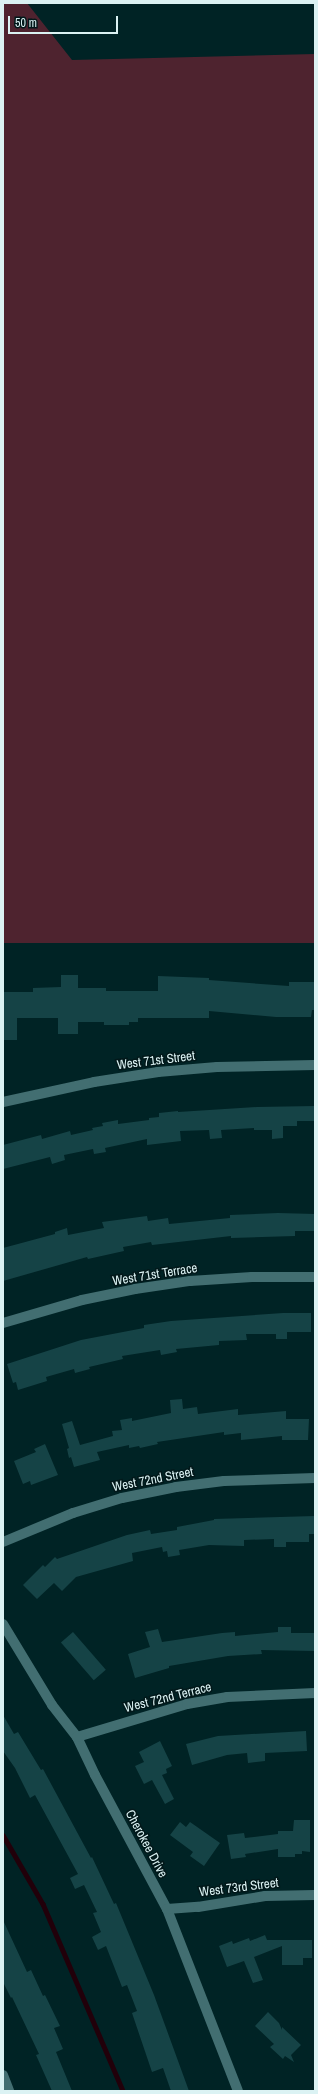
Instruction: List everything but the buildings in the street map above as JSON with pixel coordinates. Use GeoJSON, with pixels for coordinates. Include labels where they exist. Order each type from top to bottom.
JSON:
{"type":"FeatureCollection","features":[{"type":"Feature","properties":{"kind":"street","name":"West 71st Street"},"geometry":{"type":"LineString","coordinates":[[3,1102],[94,1082],[158,1072],[217,1067],[315,1065]]}},
{"type":"Feature","properties":{"kind":"street","name":"West 71st Terrace"},"geometry":{"type":"LineString","coordinates":[[3,1323],[82,1300],[143,1288],[190,1281],[252,1277],[315,1277]]}},
{"type":"Feature","properties":{"kind":"street","name":"West 72nd Street"},"geometry":{"type":"LineString","coordinates":[[3,1542],[73,1513],[122,1498],[176,1487],[224,1481],[315,1478]]}},
{"type":"Feature","properties":{"kind":"street","name":"Cherokee Drive"},"geometry":{"type":"LineString","coordinates":[[3,1624],[52,1705],[77,1736],[95,1776],[167,1909],[238,2091]]}},
{"type":"Feature","properties":{"kind":"street","name":"West 72nd Terrace"},"geometry":{"type":"LineString","coordinates":[[77,1736],[194,1703],[227,1697],[281,1693],[315,1694]]}},
{"type":"Feature","properties":{"kind":"street","name":"West 73rd Street"},"geometry":{"type":"LineString","coordinates":[[167,1909],[198,1907],[265,1896],[315,1895]]}},
{"type":"Feature","properties":{"kind":"street"},"geometry":{"type":"LineString","coordinates":[[3,2075],[9,2091]]}},
{"type":"Feature","properties":{"kind":"shaded area"},"geometry":{"type":"Polygon","coordinates":[[[3,3],[27,3],[72,60],[315,54],[315,943],[3,943],[3,3]]]}},
{"type":"Feature","properties":{"kind":"waterway"},"geometry":{"type":"LineString","coordinates":[[3,1835],[43,1904],[123,2091]]}}]}
